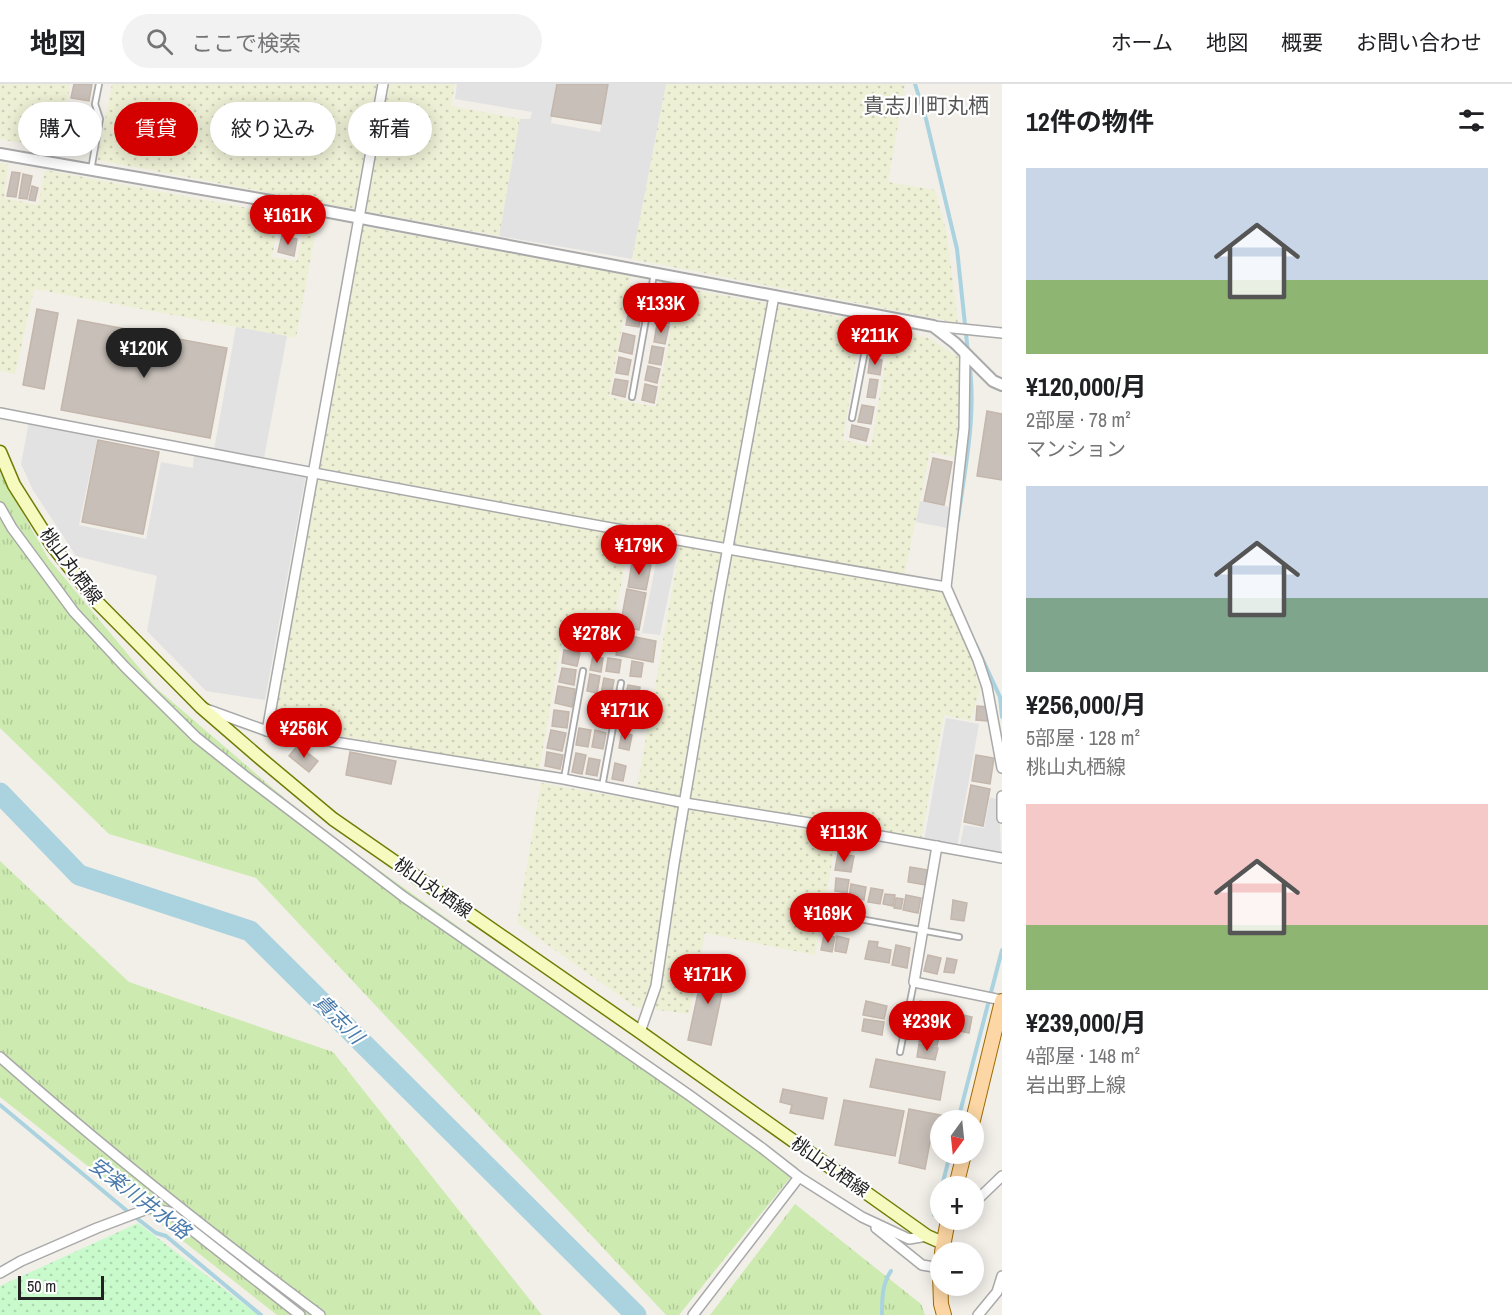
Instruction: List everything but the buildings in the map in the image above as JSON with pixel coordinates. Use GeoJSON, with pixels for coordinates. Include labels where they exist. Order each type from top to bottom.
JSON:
{"type":"FeatureCollection","features":[{"type":"Feature","properties":{"kind":"main road","name":"桃山丸栖線"},"geometry":{"type":"LineString","coordinates":[[0,452],[14,485],[52,545],[96,601],[201,707],[333,819],[640,1032],[934,1242]]}},
{"type":"Feature","properties":{"kind":"main road"},"geometry":{"type":"LineString","coordinates":[[975,1110],[1002,1000]]}},
{"type":"Feature","properties":{"kind":"main road"},"geometry":{"type":"LineString","coordinates":[[940,1296],[944,1315]]}},
{"type":"Feature","properties":{"kind":"street"},"geometry":{"type":"LineString","coordinates":[[267,731],[383,84]]}},
{"type":"Feature","properties":{"kind":"street"},"geometry":{"type":"LineString","coordinates":[[0,154],[358,218],[933,326],[1002,333]]}},
{"type":"Feature","properties":{"kind":"street"},"geometry":{"type":"LineString","coordinates":[[640,1032],[656,986],[728,550],[774,296]]}},
{"type":"Feature","properties":{"kind":"street"},"geometry":{"type":"LineString","coordinates":[[933,326],[993,381],[1002,385]]}},
{"type":"Feature","properties":{"kind":"street"},"geometry":{"type":"LineString","coordinates":[[965,354],[964,428],[946,587],[978,660],[987,687],[1002,768]]}},
{"type":"Feature","properties":{"kind":"street"},"geometry":{"type":"LineString","coordinates":[[0,413],[313,474],[728,550],[946,587]]}},
{"type":"Feature","properties":{"kind":"street"},"geometry":{"type":"LineString","coordinates":[[0,507],[12,528],[74,612],[125,667],[196,737],[404,897],[726,1121],[799,1177],[862,1217],[922,1265],[930,1266]]}},
{"type":"Feature","properties":{"kind":"street"},"geometry":{"type":"LineString","coordinates":[[201,707],[267,731],[564,779],[685,803],[1002,858]]}},
{"type":"Feature","properties":{"kind":"street"},"geometry":{"type":"LineString","coordinates":[[1002,796],[1002,818]]}},
{"type":"Feature","properties":{"kind":"street"},"geometry":{"type":"LineString","coordinates":[[937,846],[914,982],[1002,1000]]}},
{"type":"Feature","properties":{"kind":"street"},"geometry":{"type":"LineString","coordinates":[[0,1057],[56,1107],[222,1242],[320,1315]]}},
{"type":"Feature","properties":{"kind":"street"},"geometry":{"type":"LineString","coordinates":[[984,1193],[1002,1176]]}},
{"type":"Feature","properties":{"kind":"street"},"geometry":{"type":"LineString","coordinates":[[693,1315],[799,1177]]}},
{"type":"Feature","properties":{"kind":"street"},"geometry":{"type":"LineString","coordinates":[[0,1273],[21,1261],[150,1208],[169,1212],[300,1315]]}},
{"type":"Feature","properties":{"kind":"street"},"geometry":{"type":"LineString","coordinates":[[862,1217],[909,1239],[927,1236]]}},
{"type":"Feature","properties":{"kind":"street"},"geometry":{"type":"LineString","coordinates":[[978,1315],[997,1292],[1002,1276]]}},
{"type":"Feature","properties":{"kind":"lane"},"geometry":{"type":"LineString","coordinates":[[91,170],[100,119],[95,104],[99,84]]}},
{"type":"Feature","properties":{"kind":"lane"},"geometry":{"type":"LineString","coordinates":[[632,397],[654,274]]}},
{"type":"Feature","properties":{"kind":"lane"},"geometry":{"type":"LineString","coordinates":[[852,418],[872,314]]}},
{"type":"Feature","properties":{"kind":"lane"},"geometry":{"type":"LineString","coordinates":[[564,779],[583,671]]}},
{"type":"Feature","properties":{"kind":"lane"},"geometry":{"type":"LineString","coordinates":[[602,788],[621,683]]}},
{"type":"Feature","properties":{"kind":"lane"},"geometry":{"type":"LineString","coordinates":[[832,914],[959,938]]}},
{"type":"Feature","properties":{"kind":"lane"},"geometry":{"type":"LineString","coordinates":[[900,1052],[914,982]]}},
{"type":"Feature","properties":{"kind":"green space"},"geometry":{"type":"Polygon","coordinates":[[[0,84],[70,84],[67,102],[18,102],[18,143],[0,139],[0,84]]]}},
{"type":"Feature","properties":{"kind":"green space"},"geometry":{"type":"Polygon","coordinates":[[[112,84],[377,84],[374,102],[348,102],[348,156],[364,156],[354,209],[97,160],[98,156],[102,156],[102,135],[112,84]]]}},
{"type":"Feature","properties":{"kind":"green space"},"geometry":{"type":"Polygon","coordinates":[[[387,84],[455,84],[451,106],[520,119],[499,236],[365,211],[375,156],[432,156],[432,102],[384,102],[387,84]]]}},
{"type":"Feature","properties":{"kind":"green space"},"geometry":{"type":"Polygon","coordinates":[[[666,84],[905,84],[888,182],[935,190],[947,234],[958,323],[632,259],[666,84]]]}},
{"type":"Feature","properties":{"kind":"green space"},"geometry":{"type":"Polygon","coordinates":[[[0,163],[8,164],[4,198],[38,205],[45,170],[280,214],[272,257],[297,261],[305,217],[318,219],[296,338],[34,289],[15,374],[0,371],[0,163]]]}},
{"type":"Feature","properties":{"kind":"green space"},"geometry":{"type":"Polygon","coordinates":[[[362,226],[631,276],[609,397],[656,407],[679,287],[862,321],[843,440],[871,446],[891,329],[929,338],[961,359],[957,458],[930,452],[903,582],[941,591],[968,648],[980,689],[971,721],[944,715],[921,840],[637,788],[682,533],[633,522],[608,653],[561,645],[539,771],[274,724],[362,226]]]}},
{"type":"Feature","properties":{"kind":"green space"},"geometry":{"type":"Polygon","coordinates":[[[0,473],[48,558],[155,687],[317,826],[798,1168],[679,1315],[666,1315],[256,878],[109,834],[0,728],[0,473]]]}},
{"type":"Feature","properties":{"kind":"green space"},"geometry":{"type":"Polygon","coordinates":[[[541,783],[837,835],[815,955],[705,933],[689,1014],[635,1007],[517,923],[541,783]]]}},
{"type":"Feature","properties":{"kind":"green space"},"geometry":{"type":"Polygon","coordinates":[[[0,861],[129,982],[333,1052],[542,1315],[277,1315],[0,1097],[0,861]]]}},
{"type":"Feature","properties":{"kind":"green space"},"geometry":{"type":"Polygon","coordinates":[[[795,1204],[921,1304],[925,1315],[710,1315],[795,1204]]]}},
{"type":"Feature","properties":{"kind":"green space"},"geometry":{"type":"Polygon","coordinates":[[[138,1223],[258,1315],[0,1315],[0,1286],[138,1223]]]}},
{"type":"Feature","properties":{"kind":"shaded area"},"geometry":{"type":"Polygon","coordinates":[[[457,84],[557,84],[551,123],[600,132],[608,84],[666,84],[632,259],[499,236],[520,119],[530,119],[532,112],[455,99],[457,84]]]}},
{"type":"Feature","properties":{"kind":"shaded area"},"geometry":{"type":"Polygon","coordinates":[[[236,327],[287,336],[264,458],[214,450],[236,327]]]}},
{"type":"Feature","properties":{"kind":"shaded area"},"geometry":{"type":"Polygon","coordinates":[[[29,422],[98,435],[79,525],[146,539],[161,462],[193,468],[194,452],[306,474],[265,700],[206,691],[147,631],[157,576],[76,556],[33,490],[21,464],[29,422]]]}},
{"type":"Feature","properties":{"kind":"shaded area"},"geometry":{"type":"Polygon","coordinates":[[[920,501],[950,507],[947,528],[916,522],[920,501]]]}},
{"type":"Feature","properties":{"kind":"shaded area"},"geometry":{"type":"Polygon","coordinates":[[[634,532],[680,541],[660,635],[642,633],[656,563],[629,558],[634,532]]]}},
{"type":"Feature","properties":{"kind":"shaded area"},"geometry":{"type":"Polygon","coordinates":[[[946,718],[979,724],[957,847],[924,841],[946,718]]]}},
{"type":"Feature","properties":{"kind":"shaded area"},"geometry":{"type":"Polygon","coordinates":[[[990,797],[999,800],[1001,853],[960,845],[964,825],[984,828],[990,797]]]}},
{"type":"Feature","properties":{"kind":"waterway"},"geometry":{"type":"LineString","coordinates":[[915,84],[926,119],[957,249],[968,353]]}},
{"type":"Feature","properties":{"kind":"waterway"},"geometry":{"type":"LineString","coordinates":[[958,520],[971,421],[969,361]]}},
{"type":"Feature","properties":{"kind":"waterway"},"geometry":{"type":"LineString","coordinates":[[976,645],[1000,697],[1002,717]]}},
{"type":"Feature","properties":{"kind":"waterway","name":"貴志川"},"geometry":{"type":"LineString","coordinates":[[0,793],[79,875],[250,931],[636,1315]]}},
{"type":"Feature","properties":{"kind":"waterway"},"geometry":{"type":"LineString","coordinates":[[961,1110],[1002,950]]}},
{"type":"Feature","properties":{"kind":"waterway","name":"安楽川井水路"},"geometry":{"type":"LineString","coordinates":[[0,1105],[126,1210],[156,1233],[166,1236],[261,1315]]}},
{"type":"Feature","properties":{"kind":"waterway"},"geometry":{"type":"LineString","coordinates":[[944,1176],[948,1164]]}},
{"type":"Feature","properties":{"kind":"waterway"},"geometry":{"type":"LineString","coordinates":[[882,1315],[884,1286],[891,1271]]}},
{"type":"Feature","properties":{"kind":"district","name":"貴志川町丸栖"},"geometry":{"type":"Point","coordinates":[926,106]}}]}
